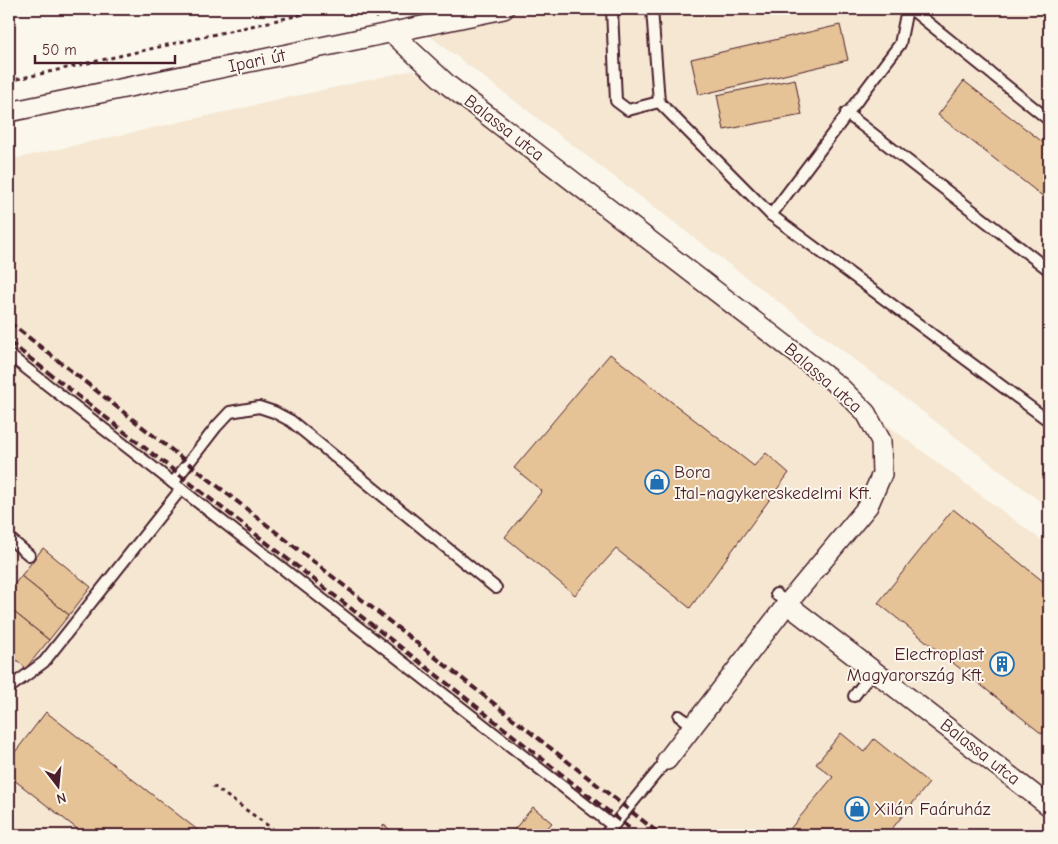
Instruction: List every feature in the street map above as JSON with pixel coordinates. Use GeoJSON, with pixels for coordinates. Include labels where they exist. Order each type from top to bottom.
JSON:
{"type":"FeatureCollection","features":[{"type":"Feature","properties":{"kind":"street","name":"Ipari út"},"geometry":{"type":"LineString","coordinates":[[9,112],[504,9]]}},
{"type":"Feature","properties":{"kind":"street","name":"Balassa utca"},"geometry":{"type":"LineString","coordinates":[[392,33],[448,85],[840,387],[866,413],[881,441],[882,474],[868,506],[782,599],[1049,806]]}},
{"type":"Feature","properties":{"kind":"street"},"geometry":{"type":"LineString","coordinates":[[667,760],[686,721],[782,599]]}},
{"type":"Feature","properties":{"kind":"lane"},"geometry":{"type":"LineString","coordinates":[[612,9],[616,101],[628,110],[659,102]]}},
{"type":"Feature","properties":{"kind":"lane"},"geometry":{"type":"LineString","coordinates":[[652,9],[659,102],[771,215],[1049,421]]}},
{"type":"Feature","properties":{"kind":"lane"},"geometry":{"type":"LineString","coordinates":[[771,215],[846,113],[900,44],[907,9]]}},
{"type":"Feature","properties":{"kind":"lane"},"geometry":{"type":"LineString","coordinates":[[911,9],[1049,120]]}},
{"type":"Feature","properties":{"kind":"lane"},"geometry":{"type":"LineString","coordinates":[[846,113],[1049,270]]}},
{"type":"Feature","properties":{"kind":"lane"},"geometry":{"type":"LineString","coordinates":[[9,355],[613,826]]}},
{"type":"Feature","properties":{"kind":"lane"},"geometry":{"type":"LineString","coordinates":[[9,688],[44,662],[177,486],[216,427],[230,412],[259,407],[291,420],[496,588]]}},
{"type":"Feature","properties":{"kind":"lane"},"geometry":{"type":"LineString","coordinates":[[9,538],[29,555]]}},
{"type":"Feature","properties":{"kind":"lane"},"geometry":{"type":"LineString","coordinates":[[854,696],[874,670]]}},
{"type":"Feature","properties":{"kind":"lane"},"geometry":{"type":"LineString","coordinates":[[605,835],[667,760]]}},
{"type":"Feature","properties":{"kind":"path"},"geometry":{"type":"LineString","coordinates":[[9,81],[326,9]]}},
{"type":"Feature","properties":{"kind":"path"},"geometry":{"type":"LineString","coordinates":[[213,786],[281,835]]}},
{"type":"Feature","properties":{"kind":"shaded area"},"geometry":{"type":"Polygon","coordinates":[[[444,9],[1049,9],[1049,508],[406,18],[444,9]]]}},
{"type":"Feature","properties":{"kind":"shaded area"},"geometry":{"type":"Polygon","coordinates":[[[413,70],[1049,546],[1049,835],[9,835],[9,160],[413,70]]]}},
{"type":"Feature","properties":{"kind":"building"},"geometry":{"type":"Polygon","coordinates":[[[840,25],[848,60],[699,95],[691,59],[840,25]]]}},
{"type":"Feature","properties":{"kind":"building"},"geometry":{"type":"Polygon","coordinates":[[[795,79],[802,115],[724,130],[717,95],[795,79]]]}},
{"type":"Feature","properties":{"kind":"building"},"geometry":{"type":"Polygon","coordinates":[[[964,81],[1049,147],[1049,201],[938,115],[964,81]]]}},
{"type":"Feature","properties":{"kind":"building","name":"Bora Ital-nagykereskedelmi Kft."},"geometry":{"type":"Polygon","coordinates":[[[610,354],[754,466],[766,453],[789,473],[690,608],[616,549],[575,595],[505,537],[542,491],[514,468],[610,354]]]}},
{"type":"Feature","properties":{"kind":"building","name":"Electroplast Magyarország Kft."},"geometry":{"type":"Polygon","coordinates":[[[953,509],[1049,586],[1049,726],[1042,734],[878,603],[953,509]]]}},
{"type":"Feature","properties":{"kind":"building"},"geometry":{"type":"Polygon","coordinates":[[[43,548],[91,587],[69,615],[21,576],[43,548]]]}},
{"type":"Feature","properties":{"kind":"building"},"geometry":{"type":"Polygon","coordinates":[[[21,576],[69,615],[49,640],[9,608],[9,591],[21,576]]]}},
{"type":"Feature","properties":{"kind":"building"},"geometry":{"type":"Polygon","coordinates":[[[9,608],[49,640],[26,668],[9,654],[9,608]]]}},
{"type":"Feature","properties":{"kind":"building"},"geometry":{"type":"Polygon","coordinates":[[[46,712],[204,835],[85,835],[9,776],[9,760],[46,712]]]}},
{"type":"Feature","properties":{"kind":"building","name":"Xilán Faáruház"},"geometry":{"type":"Polygon","coordinates":[[[841,733],[864,752],[874,739],[929,783],[887,835],[785,835],[833,777],[816,764],[841,733]]]}},
{"type":"Feature","properties":{"kind":"building"},"geometry":{"type":"Polygon","coordinates":[[[533,807],[552,823],[541,835],[519,835],[513,831],[533,807]]]}},
{"type":"Feature","properties":{"kind":"building"},"geometry":{"type":"Polygon","coordinates":[[[384,825],[397,835],[375,835],[384,825]]]}},
{"type":"Feature","properties":{"kind":"railway"},"geometry":{"type":"LineString","coordinates":[[9,322],[661,835]]}},
{"type":"Feature","properties":{"kind":"railway"},"geometry":{"type":"LineString","coordinates":[[9,342],[462,695],[638,835]]}},
{"type":"Feature","properties":{"kind":"place","name":"Bora Ital-nagykereskedelmi Kft."},"geometry":{"type":"Point","coordinates":[657,482]}},
{"type":"Feature","properties":{"kind":"place","name":"Electroplast Magyarország Kft."},"geometry":{"type":"Point","coordinates":[1002,664]}},
{"type":"Feature","properties":{"kind":"place","name":"Xilán Faáruház"},"geometry":{"type":"Point","coordinates":[857,809]}}]}
